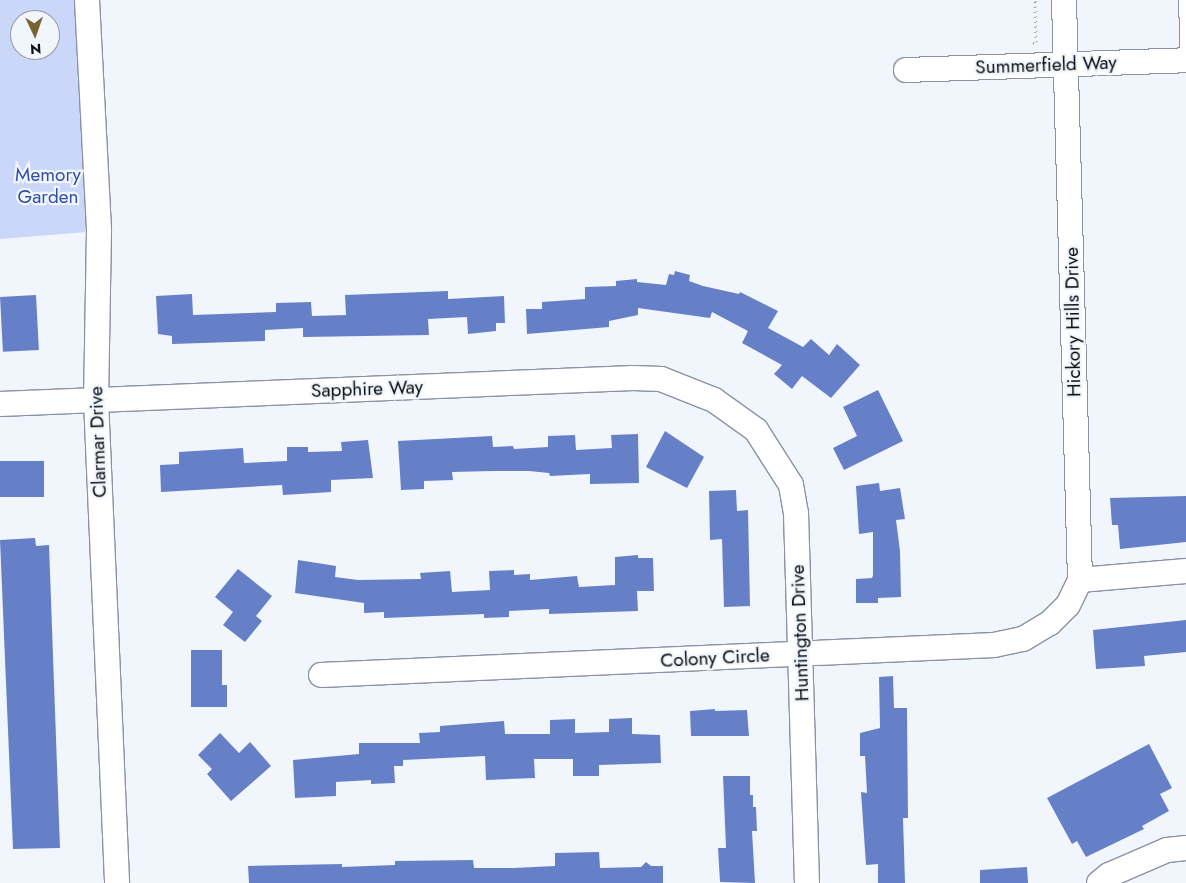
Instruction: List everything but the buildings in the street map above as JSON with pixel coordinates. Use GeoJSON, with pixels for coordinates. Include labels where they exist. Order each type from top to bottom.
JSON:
{"type":"FeatureCollection","features":[{"type":"Feature","properties":{"kind":"street","name":"Clarmar Drive"},"geometry":{"type":"LineString","coordinates":[[87,0],[99,230],[96,400],[117,883]]}},
{"type":"Feature","properties":{"kind":"street","name":"Hickory Hills Drive"},"geometry":{"type":"LineString","coordinates":[[1064,0],[1080,580]]}},
{"type":"Feature","properties":{"kind":"street","name":"Summerfield Way"},"geometry":{"type":"LineString","coordinates":[[906,70],[1186,60]]}},
{"type":"Feature","properties":{"kind":"street","name":"Sapphire Way"},"geometry":{"type":"LineString","coordinates":[[0,404],[633,378],[668,382],[728,408]]}},
{"type":"Feature","properties":{"kind":"street","name":"Huntington Drive"},"geometry":{"type":"LineString","coordinates":[[728,408],[756,430],[791,485],[796,513],[802,654],[807,883]]}},
{"type":"Feature","properties":{"kind":"street"},"geometry":{"type":"LineString","coordinates":[[1080,580],[1186,571]]}},
{"type":"Feature","properties":{"kind":"street","name":"Colony Circle"},"geometry":{"type":"LineString","coordinates":[[321,675],[994,645],[1023,639],[1050,623],[1068,605],[1080,580]]}},
{"type":"Feature","properties":{"kind":"street"},"geometry":{"type":"LineString","coordinates":[[1099,883],[1109,875],[1167,850],[1186,848]]}},
{"type":"Feature","properties":{"kind":"lane"},"geometry":{"type":"LineString","coordinates":[[1184,0],[1186,67]]}},
{"type":"Feature","properties":{"kind":"path"},"geometry":{"type":"LineString","coordinates":[[1028,65],[1028,45],[1036,42],[1034,0]]}},
{"type":"Feature","properties":{"kind":"green space","name":"Memory Garden"},"geometry":{"type":"Polygon","coordinates":[[[0,0],[87,0],[99,231],[0,239],[0,0]]]}}]}
